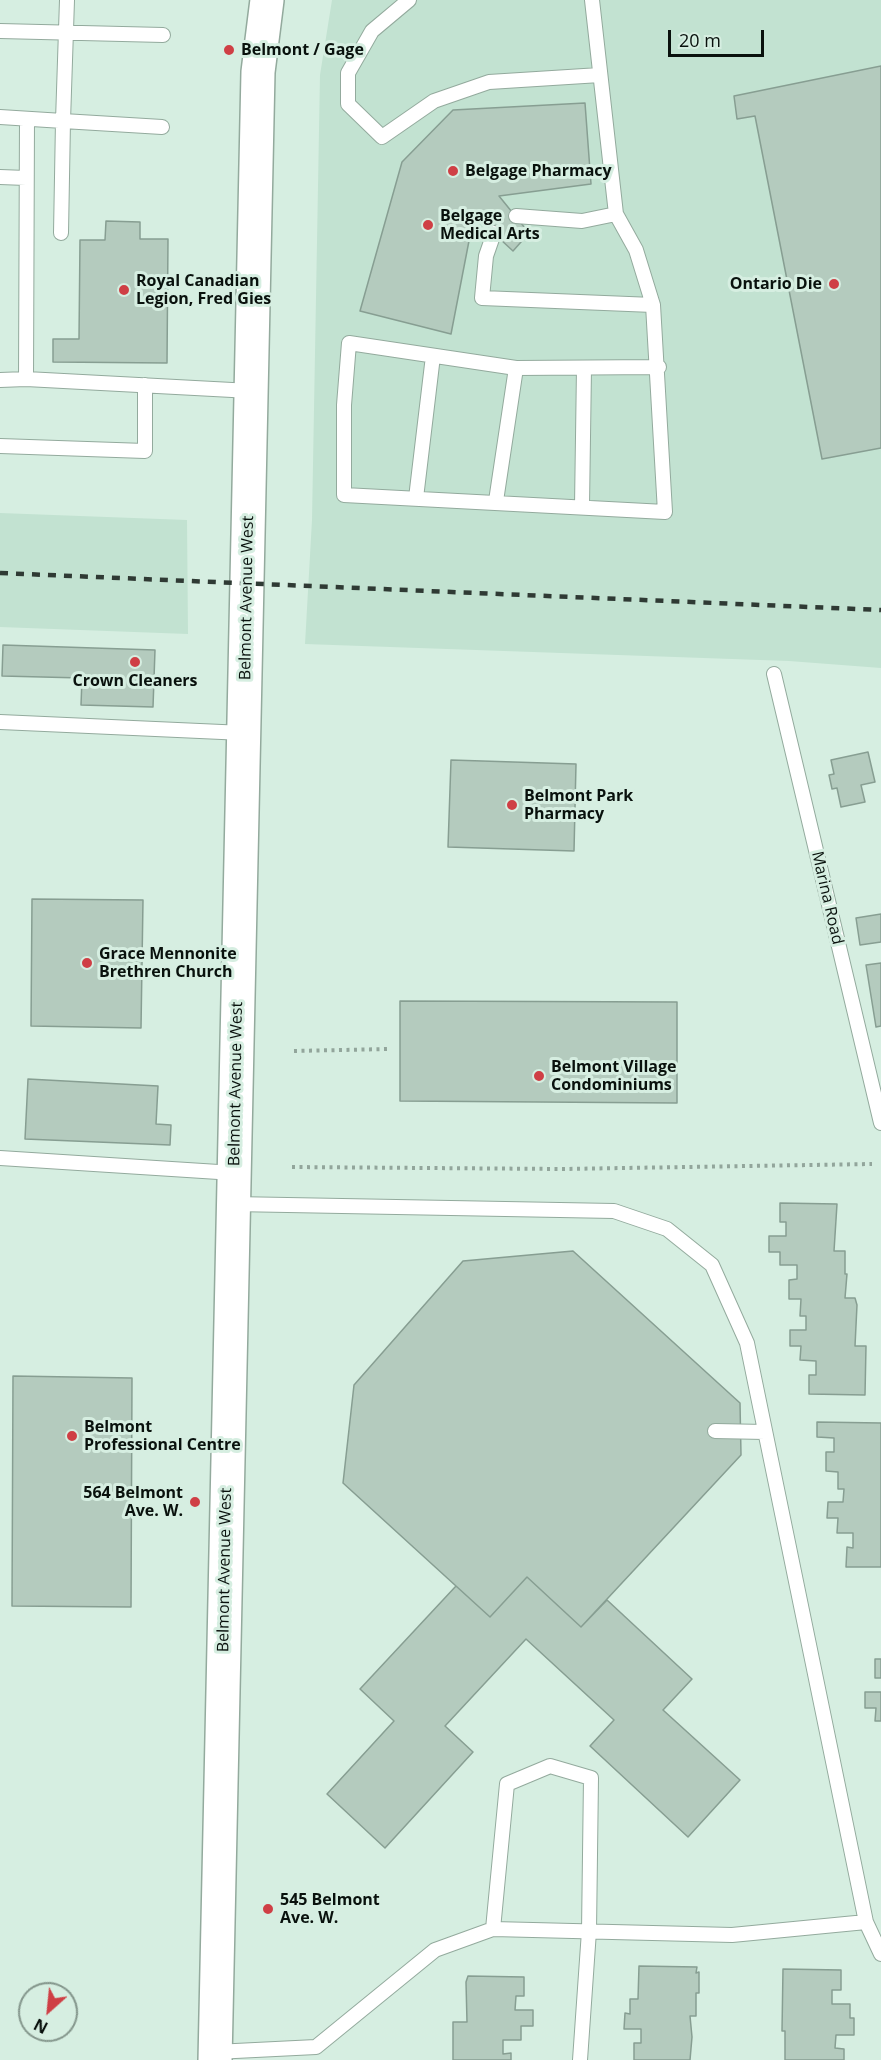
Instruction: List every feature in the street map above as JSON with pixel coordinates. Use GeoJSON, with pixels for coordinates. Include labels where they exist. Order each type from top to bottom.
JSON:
{"type":"FeatureCollection","features":[{"type":"Feature","properties":{"kind":"street","name":"Belmont Avenue West"},"geometry":{"type":"LineString","coordinates":[[215,2056],[258,72],[267,0]]}},
{"type":"Feature","properties":{"kind":"lane"},"geometry":{"type":"LineString","coordinates":[[61,233],[68,0]]}},
{"type":"Feature","properties":{"kind":"lane"},"geometry":{"type":"LineString","coordinates":[[409,0],[372,31],[348,73],[348,104],[382,137],[434,101],[489,82],[600,75]]}},
{"type":"Feature","properties":{"kind":"lane"},"geometry":{"type":"LineString","coordinates":[[592,0],[616,214],[636,250],[653,305],[659,367],[665,512],[496,501],[344,495],[344,405],[349,343],[516,368],[659,367]]}},
{"type":"Feature","properties":{"kind":"lane"},"geometry":{"type":"LineString","coordinates":[[0,31],[163,35]]}},
{"type":"Feature","properties":{"kind":"lane"},"geometry":{"type":"LineString","coordinates":[[0,117],[162,127]]}},
{"type":"Feature","properties":{"kind":"lane"},"geometry":{"type":"LineString","coordinates":[[26,379],[27,119]]}},
{"type":"Feature","properties":{"kind":"lane"},"geometry":{"type":"LineString","coordinates":[[0,177],[26,178]]}},
{"type":"Feature","properties":{"kind":"lane"},"geometry":{"type":"LineString","coordinates":[[516,216],[582,221],[616,214]]}},
{"type":"Feature","properties":{"kind":"lane"},"geometry":{"type":"LineString","coordinates":[[494,234],[486,256],[482,298],[653,305]]}},
{"type":"Feature","properties":{"kind":"lane"},"geometry":{"type":"LineString","coordinates":[[416,498],[433,356]]}},
{"type":"Feature","properties":{"kind":"lane"},"geometry":{"type":"LineString","coordinates":[[496,501],[516,368]]}},
{"type":"Feature","properties":{"kind":"lane"},"geometry":{"type":"LineString","coordinates":[[582,507],[584,368]]}},
{"type":"Feature","properties":{"kind":"lane"},"geometry":{"type":"LineString","coordinates":[[0,380],[26,379],[251,391]]}},
{"type":"Feature","properties":{"kind":"lane"},"geometry":{"type":"LineString","coordinates":[[0,446],[146,451],[145,385]]}},
{"type":"Feature","properties":{"kind":"lane","name":"Marina Road"},"geometry":{"type":"LineString","coordinates":[[774,674],[881,1123]]}},
{"type":"Feature","properties":{"kind":"lane"},"geometry":{"type":"LineString","coordinates":[[0,722],[244,733]]}},
{"type":"Feature","properties":{"kind":"lane"},"geometry":{"type":"LineString","coordinates":[[0,1158],[234,1188],[614,1211],[667,1229],[712,1265],[747,1344],[866,1922],[881,1954]]}},
{"type":"Feature","properties":{"kind":"lane"},"geometry":{"type":"LineString","coordinates":[[715,1431],[765,1432]]}},
{"type":"Feature","properties":{"kind":"lane"},"geometry":{"type":"LineString","coordinates":[[494,1929],[507,1784],[550,1766],[591,1778],[589,1931],[580,2060]]}},
{"type":"Feature","properties":{"kind":"lane"},"geometry":{"type":"LineString","coordinates":[[215,2056],[316,2047],[435,1950],[494,1929],[732,1935],[866,1922]]}},
{"type":"Feature","properties":{"kind":"path"},"geometry":{"type":"LineString","coordinates":[[294,1051],[389,1049]]}},
{"type":"Feature","properties":{"kind":"path"},"geometry":{"type":"LineString","coordinates":[[292,1167],[562,1169],[872,1164]]}},
{"type":"Feature","properties":{"kind":"shaded area"},"geometry":{"type":"Polygon","coordinates":[[[332,0],[881,0],[881,668],[789,661],[305,644],[312,520],[320,75],[332,0]]]}},
{"type":"Feature","properties":{"kind":"shaded area"},"geometry":{"type":"Polygon","coordinates":[[[0,513],[187,520],[188,634],[0,627],[0,513]]]}},
{"type":"Feature","properties":{"kind":"building","name":"Ontario Die"},"geometry":{"type":"Polygon","coordinates":[[[881,66],[881,448],[822,459],[755,116],[737,119],[734,96],[881,66]]]}},
{"type":"Feature","properties":{"kind":"building","name":"Belgage Medical Arts"},"geometry":{"type":"Polygon","coordinates":[[[585,103],[591,184],[499,196],[529,233],[513,251],[474,215],[451,334],[360,311],[402,162],[453,110],[585,103]]]}},
{"type":"Feature","properties":{"kind":"building","name":"Royal Canadian Legion, Fred Gies"},"geometry":{"type":"Polygon","coordinates":[[[106,221],[140,222],[140,239],[168,239],[167,363],[53,362],[53,339],[79,339],[80,240],[105,240],[106,221]]]}},
{"type":"Feature","properties":{"kind":"building"},"geometry":{"type":"Polygon","coordinates":[[[3,645],[155,650],[153,707],[81,705],[82,678],[2,676],[3,645]]]}},
{"type":"Feature","properties":{"kind":"building"},"geometry":{"type":"Polygon","coordinates":[[[868,752],[875,782],[861,785],[865,802],[841,807],[837,788],[832,789],[829,775],[834,774],[831,760],[868,752]]]}},
{"type":"Feature","properties":{"kind":"building","name":"Belmont Park Pharmacy"},"geometry":{"type":"Polygon","coordinates":[[[451,760],[576,764],[574,851],[448,847],[451,760]]]}},
{"type":"Feature","properties":{"kind":"building","name":"Grace Mennonite Brethren Church"},"geometry":{"type":"Polygon","coordinates":[[[32,899],[143,900],[141,1028],[31,1026],[32,899]]]}},
{"type":"Feature","properties":{"kind":"building"},"geometry":{"type":"Polygon","coordinates":[[[881,914],[881,942],[860,945],[856,918],[881,914]]]}},
{"type":"Feature","properties":{"kind":"building"},"geometry":{"type":"Polygon","coordinates":[[[881,963],[881,1026],[876,1027],[866,965],[881,963]]]}},
{"type":"Feature","properties":{"kind":"building","name":"Belmont Village Condominiums"},"geometry":{"type":"Polygon","coordinates":[[[400,1001],[677,1002],[677,1103],[400,1101],[400,1001]]]}},
{"type":"Feature","properties":{"kind":"building"},"geometry":{"type":"Polygon","coordinates":[[[28,1079],[158,1086],[156,1124],[171,1125],[170,1145],[25,1139],[28,1079]]]}},
{"type":"Feature","properties":{"kind":"building"},"geometry":{"type":"Polygon","coordinates":[[[780,1203],[837,1204],[834,1251],[845,1251],[845,1274],[847,1274],[845,1298],[855,1298],[857,1305],[855,1346],[866,1346],[865,1395],[809,1394],[809,1375],[816,1375],[816,1361],[800,1360],[801,1346],[790,1346],[790,1330],[806,1330],[806,1316],[800,1316],[801,1299],[789,1299],[789,1280],[797,1279],[797,1265],[780,1265],[780,1252],[769,1252],[769,1236],[786,1236],[786,1222],[780,1222],[780,1203]]]}},
{"type":"Feature","properties":{"kind":"building"},"geometry":{"type":"Polygon","coordinates":[[[573,1251],[740,1403],[741,1455],[581,1627],[527,1577],[490,1617],[343,1483],[354,1385],[463,1261],[573,1251]]]}},
{"type":"Feature","properties":{"kind":"building","name":"Belmont Professional Centre"},"geometry":{"type":"Polygon","coordinates":[[[13,1376],[132,1378],[131,1607],[12,1606],[13,1376]]]}},
{"type":"Feature","properties":{"kind":"building"},"geometry":{"type":"Polygon","coordinates":[[[817,1422],[881,1423],[881,1567],[846,1567],[847,1547],[853,1548],[853,1533],[837,1533],[838,1518],[827,1518],[828,1502],[843,1502],[844,1489],[838,1489],[838,1472],[826,1471],[826,1452],[834,1452],[834,1438],[817,1437],[817,1422]]]}},
{"type":"Feature","properties":{"kind":"building"},"geometry":{"type":"Polygon","coordinates":[[[527,1577],[581,1627],[607,1600],[692,1679],[663,1710],[740,1780],[688,1837],[590,1746],[614,1720],[526,1639],[445,1726],[473,1752],[385,1848],[327,1794],[394,1721],[360,1689],[456,1586],[490,1617],[527,1577]]]}},
{"type":"Feature","properties":{"kind":"building"},"geometry":{"type":"Polygon","coordinates":[[[875,1659],[881,1659],[881,1678],[875,1678],[875,1659]]]}},
{"type":"Feature","properties":{"kind":"building"},"geometry":{"type":"Polygon","coordinates":[[[865,1692],[881,1692],[881,1721],[875,1721],[876,1708],[865,1708],[865,1692]]]}},
{"type":"Feature","properties":{"kind":"building"},"geometry":{"type":"Polygon","coordinates":[[[639,1966],[697,1967],[699,1993],[696,1993],[696,2016],[690,2016],[692,2037],[690,2060],[634,2060],[634,2043],[641,2043],[641,2029],[624,2029],[625,2013],[630,2014],[630,1999],[638,1999],[639,1966]]]}},
{"type":"Feature","properties":{"kind":"building"},"geometry":{"type":"Polygon","coordinates":[[[783,1969],[841,1970],[841,1990],[832,1990],[832,2004],[850,2004],[850,2018],[854,2018],[854,2035],[836,2035],[835,2048],[844,2049],[844,2060],[785,2060],[785,2031],[782,2031],[783,1969]]]}},
{"type":"Feature","properties":{"kind":"building"},"geometry":{"type":"Polygon","coordinates":[[[468,1976],[524,1977],[524,1996],[516,1996],[515,2010],[533,2010],[533,2026],[521,2026],[521,2040],[503,2040],[503,2054],[511,2053],[511,2060],[453,2060],[453,2022],[467,2022],[466,1982],[468,1976]]]}},
{"type":"Feature","properties":{"kind":"railway"},"geometry":{"type":"LineString","coordinates":[[0,573],[881,610]]}},
{"type":"Feature","properties":{"kind":"place","name":"Belmont / Gage"},"geometry":{"type":"Point","coordinates":[229,50]}},
{"type":"Feature","properties":{"kind":"place","name":"Belgage Pharmacy"},"geometry":{"type":"Point","coordinates":[453,171]}},
{"type":"Feature","properties":{"kind":"place","name":"Belgage Medical Arts"},"geometry":{"type":"Point","coordinates":[428,225]}},
{"type":"Feature","properties":{"kind":"place","name":"Ontario Die"},"geometry":{"type":"Point","coordinates":[834,284]}},
{"type":"Feature","properties":{"kind":"place","name":"Royal Canadian Legion, Fred Gies"},"geometry":{"type":"Point","coordinates":[124,290]}},
{"type":"Feature","properties":{"kind":"place","name":"Crown Cleaners"},"geometry":{"type":"Point","coordinates":[135,662]}},
{"type":"Feature","properties":{"kind":"place","name":"Belmont Park Pharmacy"},"geometry":{"type":"Point","coordinates":[512,805]}},
{"type":"Feature","properties":{"kind":"place","name":"Grace Mennonite Brethren Church"},"geometry":{"type":"Point","coordinates":[87,963]}},
{"type":"Feature","properties":{"kind":"place","name":"Belmont Village Condominiums"},"geometry":{"type":"Point","coordinates":[539,1076]}},
{"type":"Feature","properties":{"kind":"place","name":"Belmont Professional Centre"},"geometry":{"type":"Point","coordinates":[72,1436]}},
{"type":"Feature","properties":{"kind":"place","name":"564 Belmont Ave. W."},"geometry":{"type":"Point","coordinates":[195,1502]}},
{"type":"Feature","properties":{"kind":"place","name":"545 Belmont Ave. W."},"geometry":{"type":"Point","coordinates":[268,1909]}}]}
